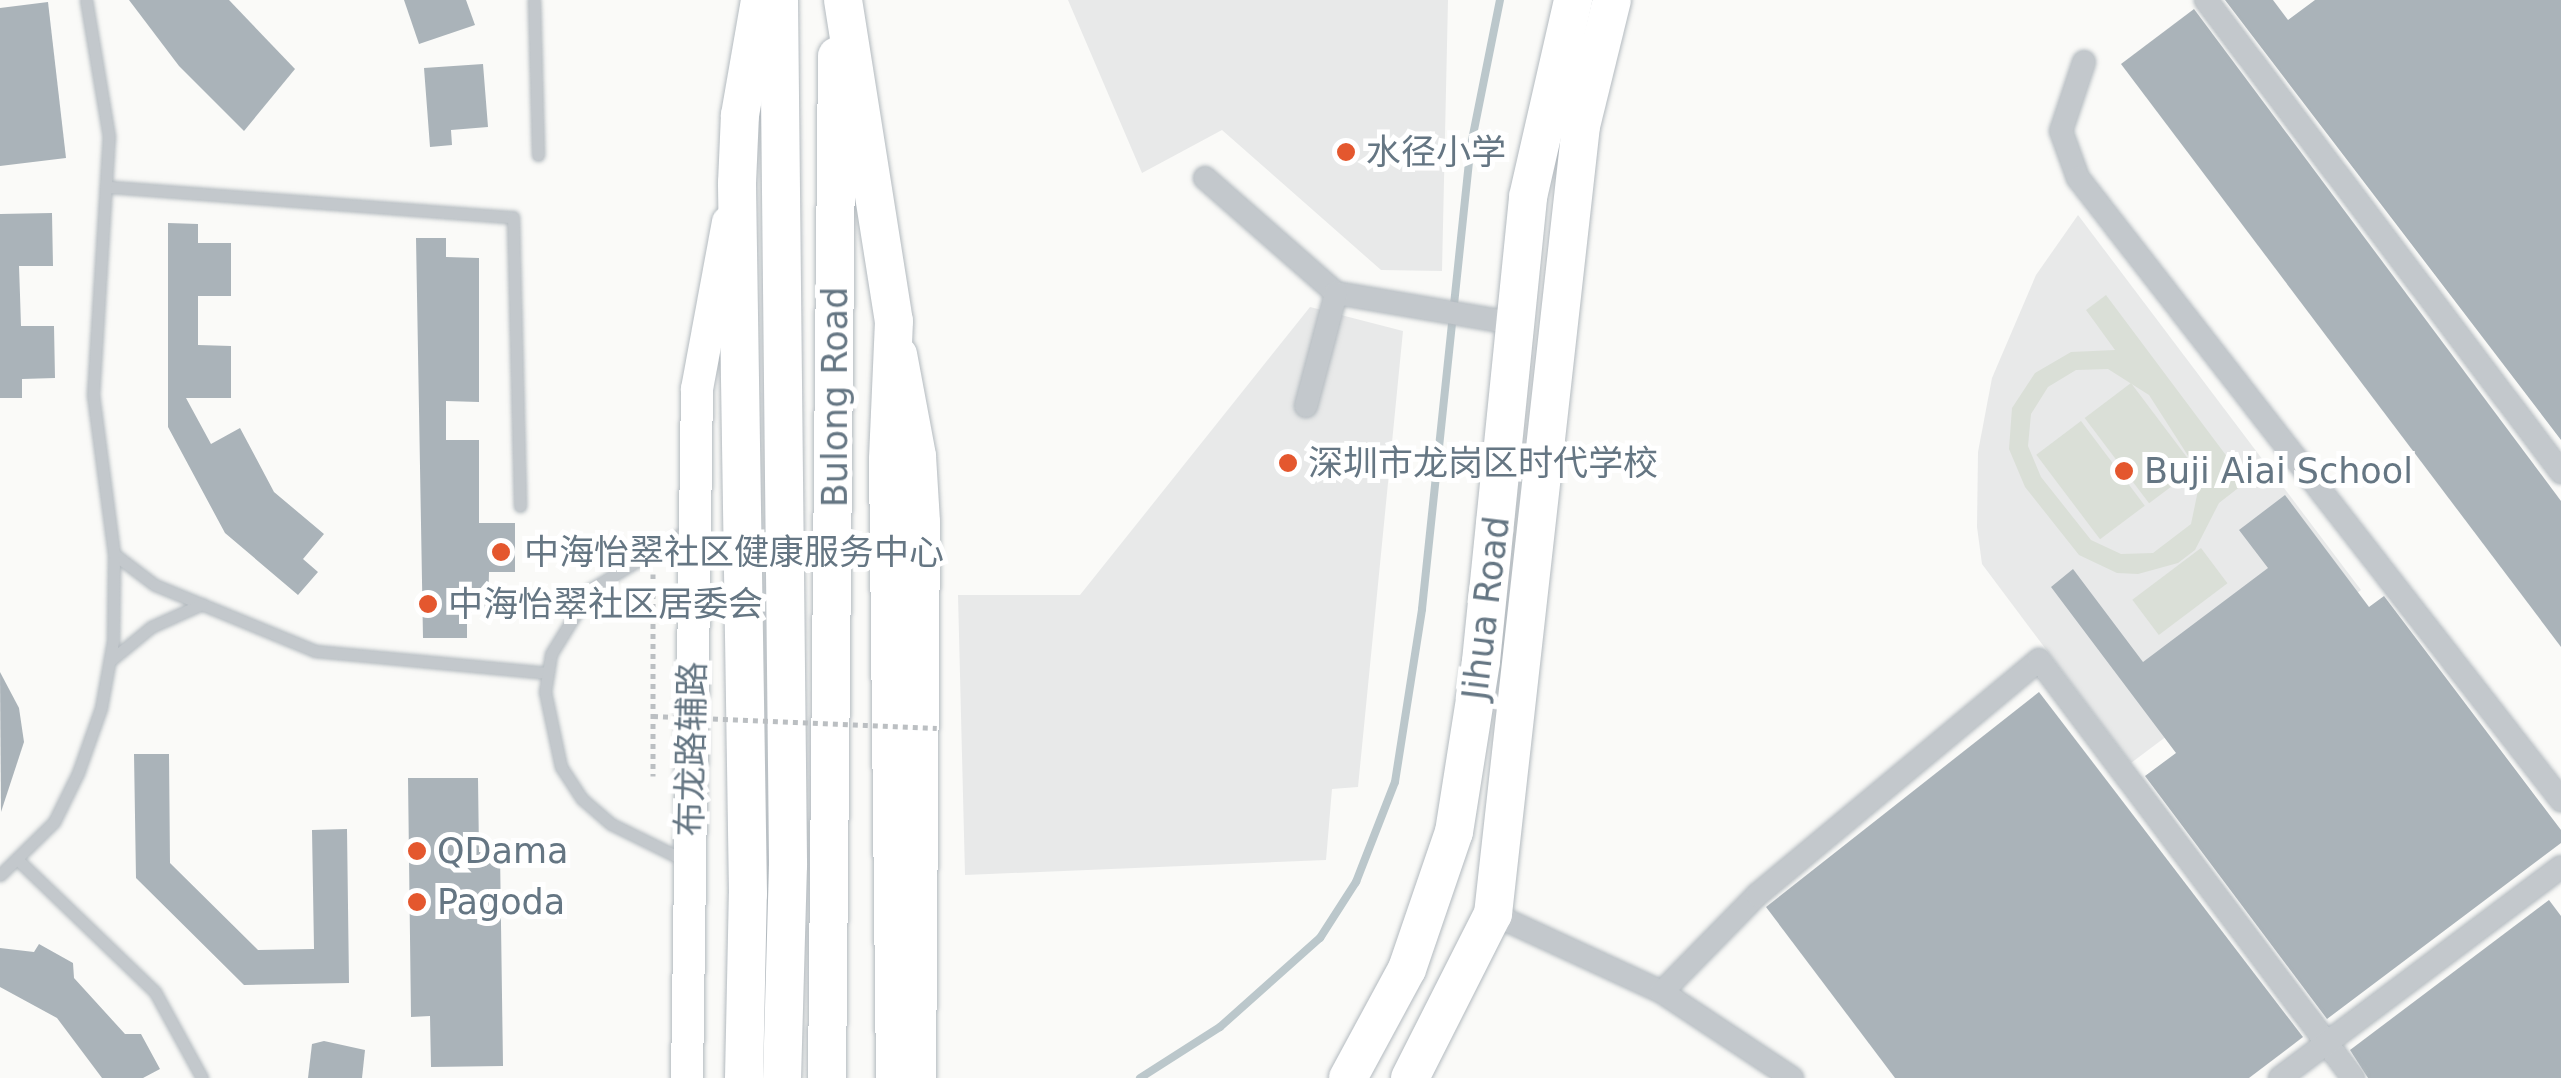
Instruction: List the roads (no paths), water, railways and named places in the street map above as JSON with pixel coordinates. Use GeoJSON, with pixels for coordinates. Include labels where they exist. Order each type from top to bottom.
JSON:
{"type":"FeatureCollection","features":[{"type":"Feature","properties":{"kind":"main road"},"geometry":{"type":"LineString","coordinates":[[744,1078],[748,894],[737,184],[740,116],[760,0]]}},
{"type":"Feature","properties":{"kind":"main road","name":"Bulong Road"},"geometry":{"type":"LineString","coordinates":[[778,0],[786,974],[782,1078]]}},
{"type":"Feature","properties":{"kind":"main road"},"geometry":{"type":"LineString","coordinates":[[840,0],[920,456],[924,522],[920,1078]]}},
{"type":"Feature","properties":{"kind":"main road","name":"Bulong Road"},"geometry":{"type":"LineString","coordinates":[[827,1078],[832,975],[840,0]]}},
{"type":"Feature","properties":{"kind":"main road","name":"Jihua Road"},"geometry":{"type":"LineString","coordinates":[[1348,1078],[1407,969],[1454,832],[1482,661],[1528,197],[1574,0]]}},
{"type":"Feature","properties":{"kind":"main road","name":"Jihua Road"},"geometry":{"type":"LineString","coordinates":[[1410,1078],[1493,914],[1581,126],[1612,0]]}},
{"type":"Feature","properties":{"kind":"main road","name":"布龙路辅路"},"geometry":{"type":"LineString","coordinates":[[687,1078],[694,527],[702,344],[737,184]]}},
{"type":"Feature","properties":{"kind":"main road"},"geometry":{"type":"LineString","coordinates":[[894,321],[888,459],[897,820],[896,1078]]}},
{"type":"Feature","properties":{"kind":"street"},"geometry":{"type":"LineString","coordinates":[[2206,0],[2561,472]]}},
{"type":"Feature","properties":{"kind":"street"},"geometry":{"type":"LineString","coordinates":[[2084,62],[2061,131],[2078,178],[2561,800]]}},
{"type":"Feature","properties":{"kind":"street"},"geometry":{"type":"LineString","coordinates":[[1205,178],[1336,293],[1518,324]]}},
{"type":"Feature","properties":{"kind":"street"},"geometry":{"type":"LineString","coordinates":[[1306,406],[1336,293]]}},
{"type":"Feature","properties":{"kind":"street"},"geometry":{"type":"LineString","coordinates":[[1662,992],[1756,896],[2039,660],[2353,1078]]}},
{"type":"Feature","properties":{"kind":"street"},"geometry":{"type":"LineString","coordinates":[[2280,1078],[2561,867]]}},
{"type":"Feature","properties":{"kind":"street"},"geometry":{"type":"LineString","coordinates":[[1493,914],[1662,992],[1792,1078]]}},
{"type":"Feature","properties":{"kind":"lane"},"geometry":{"type":"LineString","coordinates":[[0,875],[19,861],[54,822],[78,773],[111,660],[114,554],[92,395],[110,188],[105,93],[86,0]]}},
{"type":"Feature","properties":{"kind":"lane"},"geometry":{"type":"LineString","coordinates":[[534,0],[538,155]]}},
{"type":"Feature","properties":{"kind":"lane"},"geometry":{"type":"LineString","coordinates":[[110,188],[513,217],[520,506]]}},
{"type":"Feature","properties":{"kind":"lane"},"geometry":{"type":"LineString","coordinates":[[690,862],[611,824],[582,798],[560,766],[548,730],[548,673],[567,619],[591,589],[694,527]]}},
{"type":"Feature","properties":{"kind":"lane"},"geometry":{"type":"LineString","coordinates":[[114,554],[155,584],[276,639],[328,654],[548,673]]}},
{"type":"Feature","properties":{"kind":"lane"},"geometry":{"type":"LineString","coordinates":[[111,660],[151,627],[202,604]]}},
{"type":"Feature","properties":{"kind":"lane"},"geometry":{"type":"LineString","coordinates":[[19,861],[155,992],[202,1078]]}},
{"type":"Feature","properties":{"kind":"waterway"},"geometry":{"type":"LineString","coordinates":[[1140,1078],[1220,1027],[1320,938],[1356,882],[1395,782],[1422,609],[1471,145],[1500,0]]}},
{"type":"Feature","properties":{"kind":"place","name":"水径小学"},"geometry":{"type":"Point","coordinates":[1346,152]}},
{"type":"Feature","properties":{"kind":"place","name":"深圳市龙岗区时代学校"},"geometry":{"type":"Point","coordinates":[1288,463]}},
{"type":"Feature","properties":{"kind":"place","name":"Buji Aiai School"},"geometry":{"type":"Point","coordinates":[2124,471]}},
{"type":"Feature","properties":{"kind":"place","name":"中海怡翠社区健康服务中心"},"geometry":{"type":"Point","coordinates":[501,552]}},
{"type":"Feature","properties":{"kind":"place","name":"中海怡翠社区居委会"},"geometry":{"type":"Point","coordinates":[428,604]}},
{"type":"Feature","properties":{"kind":"place","name":"QDama"},"geometry":{"type":"Point","coordinates":[417,851]}},
{"type":"Feature","properties":{"kind":"place","name":"Pagoda"},"geometry":{"type":"Point","coordinates":[417,902]}}]}
